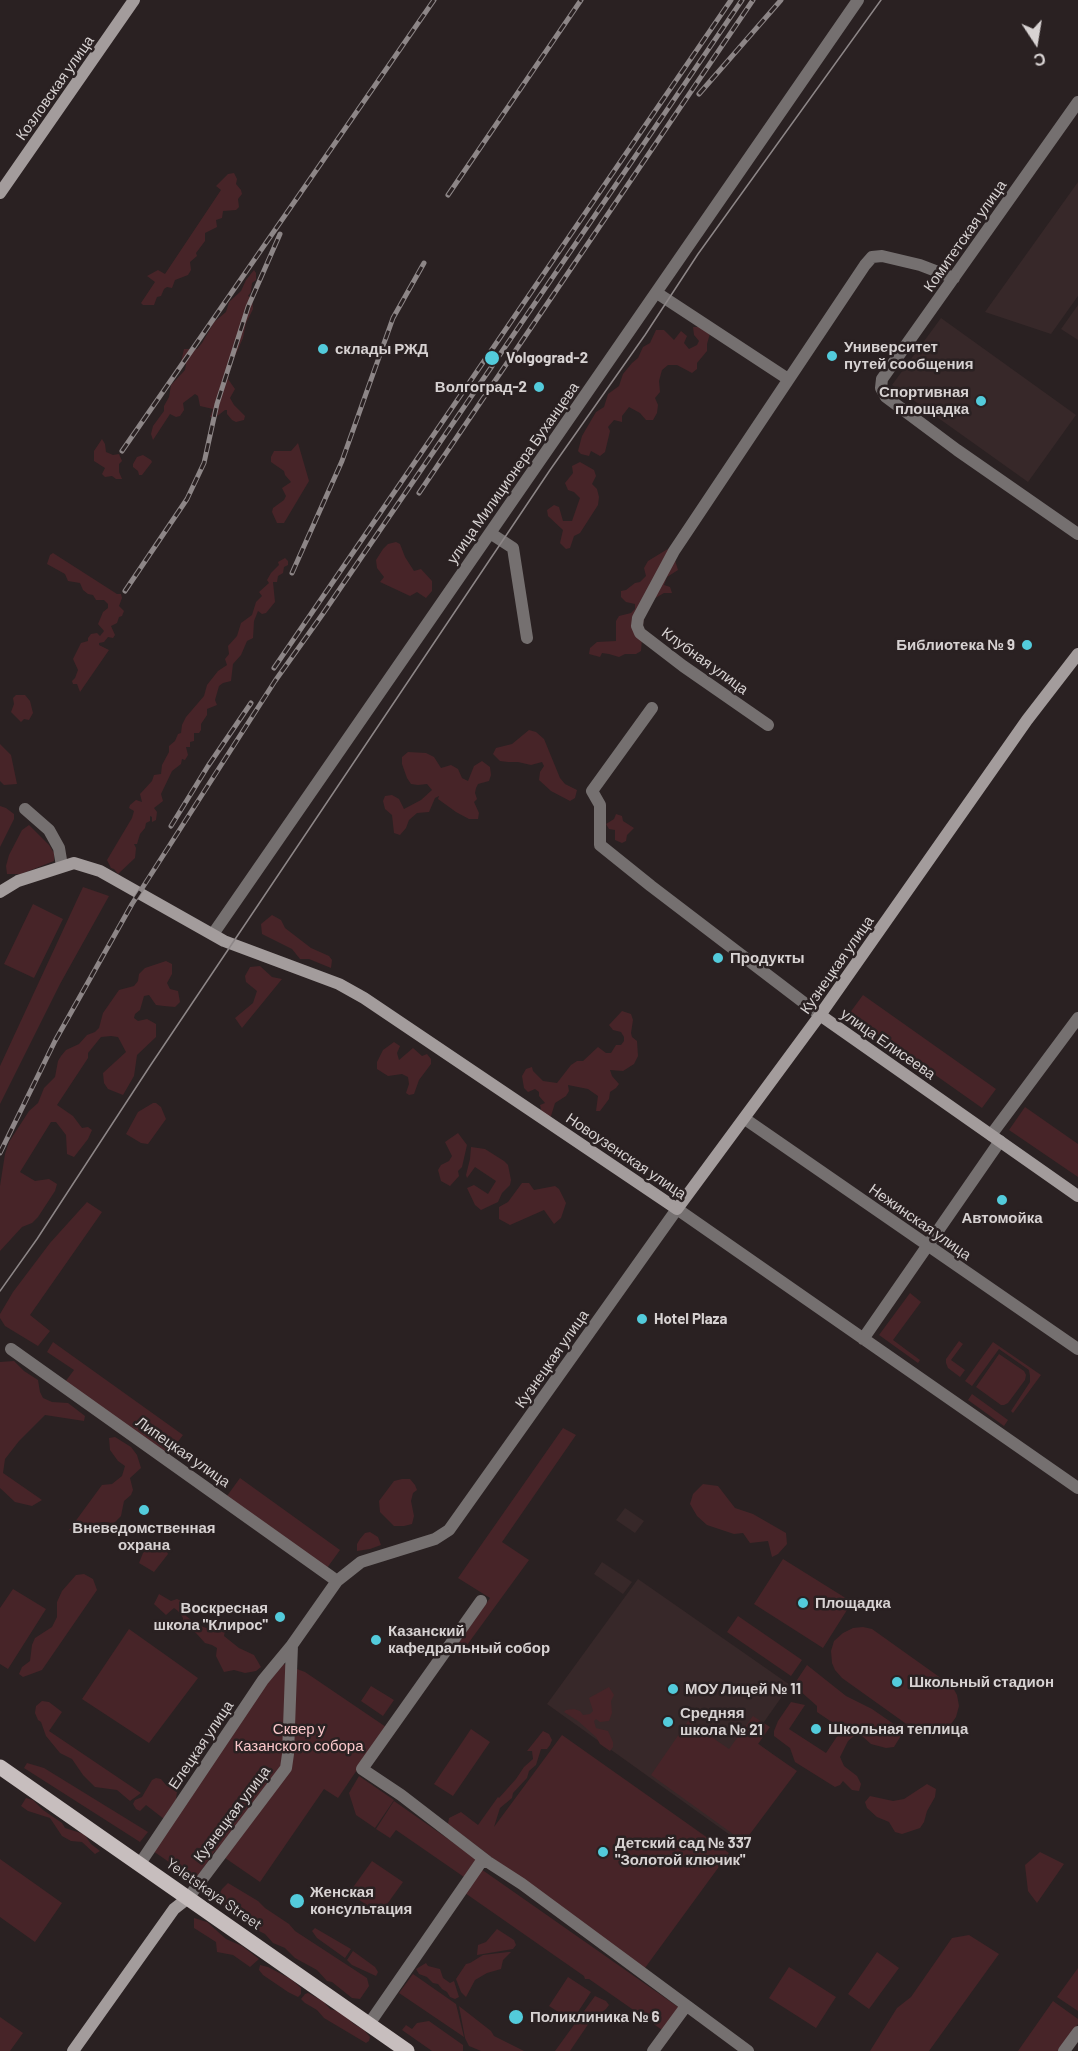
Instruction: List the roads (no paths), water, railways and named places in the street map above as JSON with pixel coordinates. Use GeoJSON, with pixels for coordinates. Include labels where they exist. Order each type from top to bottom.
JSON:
{"type":"FeatureCollection","features":[{"type":"Feature","properties":{"kind":"main road","name":"Yeletskaya Street"},"geometry":{"type":"LineString","coordinates":[[0,1767],[407,2051]]}},
{"type":"Feature","properties":{"kind":"street","name":"Козловская улица"},"geometry":{"type":"LineString","coordinates":[[0,193],[134,0]]}},
{"type":"Feature","properties":{"kind":"street","name":"улица Милиционера Буханцева"},"geometry":{"type":"LineString","coordinates":[[213,934],[858,0]]}},
{"type":"Feature","properties":{"kind":"street","name":"Комитетская улица"},"geometry":{"type":"LineString","coordinates":[[1078,102],[882,380],[881,388],[886,397],[948,443],[1078,534]]}},
{"type":"Feature","properties":{"kind":"street","name":"Клубная улица"},"geometry":{"type":"LineString","coordinates":[[768,725],[640,633],[637,627],[638,618],[674,551],[872,257],[882,256],[921,265],[954,278]]}},
{"type":"Feature","properties":{"kind":"street"},"geometry":{"type":"LineString","coordinates":[[657,293],[788,379]]}},
{"type":"Feature","properties":{"kind":"street"},"geometry":{"type":"LineString","coordinates":[[490,533],[513,548],[527,547]]}},
{"type":"Feature","properties":{"kind":"street"},"geometry":{"type":"LineString","coordinates":[[513,548],[527,638]]}},
{"type":"Feature","properties":{"kind":"street","name":"Кузнецкая улица"},"geometry":{"type":"LineString","coordinates":[[73,2051],[174,1909],[188,1898],[286,1768],[292,1646],[337,1581],[361,1562],[435,1539],[449,1530],[677,1209],[820,1016],[1027,720],[1078,654]]}},
{"type":"Feature","properties":{"kind":"street","name":"улица Елисеева"},"geometry":{"type":"LineString","coordinates":[[652,708],[592,790],[600,805],[600,845],[820,1016],[1078,1196]]}},
{"type":"Feature","properties":{"kind":"street"},"geometry":{"type":"LineString","coordinates":[[0,892],[18,881],[62,866],[59,848],[49,830],[25,809]]}},
{"type":"Feature","properties":{"kind":"street","name":"Новоузенская улица"},"geometry":{"type":"LineString","coordinates":[[62,866],[79,864],[100,871],[213,934],[243,948],[339,984],[364,998],[677,1209],[1078,1488]]}},
{"type":"Feature","properties":{"kind":"street"},"geometry":{"type":"LineString","coordinates":[[863,1339],[927,1245],[995,1138],[1078,1018]]}},
{"type":"Feature","properties":{"kind":"street","name":"Нежинская улица"},"geometry":{"type":"LineString","coordinates":[[745,1119],[1078,1349]]}},
{"type":"Feature","properties":{"kind":"street","name":"Липецкая улица"},"geometry":{"type":"LineString","coordinates":[[10,1349],[337,1581]]}},
{"type":"Feature","properties":{"kind":"street"},"geometry":{"type":"LineString","coordinates":[[481,1601],[362,1769],[401,1794],[488,1862],[522,1884],[748,2051]]}},
{"type":"Feature","properties":{"kind":"street","name":"Елецкая улица"},"geometry":{"type":"LineString","coordinates":[[139,1865],[263,1680],[292,1646]]}},
{"type":"Feature","properties":{"kind":"street"},"geometry":{"type":"LineString","coordinates":[[369,2024],[481,1862],[488,1862]]}},
{"type":"Feature","properties":{"kind":"street"},"geometry":{"type":"LineString","coordinates":[[653,2051],[686,2006]]}},
{"type":"Feature","properties":{"kind":"street"},"geometry":{"type":"LineString","coordinates":[[1064,2051],[1078,2032]]}},
{"type":"Feature","properties":{"kind":"tram line"},"geometry":{"type":"LineString","coordinates":[[0,1291],[550,470],[645,335],[698,254],[881,0]]}},
{"type":"Feature","properties":{"kind":"railway"},"geometry":{"type":"LineString","coordinates":[[122,451],[434,0]]}},
{"type":"Feature","properties":{"kind":"railway"},"geometry":{"type":"LineString","coordinates":[[448,195],[581,0]]}},
{"type":"Feature","properties":{"kind":"railway"},"geometry":{"type":"LineString","coordinates":[[274,668],[731,0]]}},
{"type":"Feature","properties":{"kind":"railway"},"geometry":{"type":"LineString","coordinates":[[0,1153],[55,1041],[132,904],[275,681],[742,0]]}},
{"type":"Feature","properties":{"kind":"railway"},"geometry":{"type":"LineString","coordinates":[[419,493],[753,0]]}},
{"type":"Feature","properties":{"kind":"railway"},"geometry":{"type":"LineString","coordinates":[[699,94],[781,0]]}},
{"type":"Feature","properties":{"kind":"railway"},"geometry":{"type":"LineString","coordinates":[[125,591],[187,499],[204,463],[217,404],[248,307],[280,234]]}},
{"type":"Feature","properties":{"kind":"railway"},"geometry":{"type":"LineString","coordinates":[[292,573],[342,461],[393,318],[424,263]]}},
{"type":"Feature","properties":{"kind":"railway"},"geometry":{"type":"LineString","coordinates":[[171,826],[251,703]]}},
{"type":"Feature","properties":{"kind":"place","name":"склады РЖД"},"geometry":{"type":"Point","coordinates":[323,349]}},
{"type":"Feature","properties":{"kind":"place","name":"Университет путей сообщения"},"geometry":{"type":"Point","coordinates":[832,356]}},
{"type":"Feature","properties":{"kind":"place","name":"Volgograd-2"},"geometry":{"type":"Point","coordinates":[492,358]}},
{"type":"Feature","properties":{"kind":"place","name":"Волгоград-2"},"geometry":{"type":"Point","coordinates":[539,387]}},
{"type":"Feature","properties":{"kind":"place","name":"Спортивная площадка"},"geometry":{"type":"Point","coordinates":[981,401]}},
{"type":"Feature","properties":{"kind":"place","name":"Библиотека № 9"},"geometry":{"type":"Point","coordinates":[1027,645]}},
{"type":"Feature","properties":{"kind":"place","name":"Продукты"},"geometry":{"type":"Point","coordinates":[718,958]}},
{"type":"Feature","properties":{"kind":"place","name":"Автомойка"},"geometry":{"type":"Point","coordinates":[1002,1200]}},
{"type":"Feature","properties":{"kind":"place","name":"Hotel Plaza"},"geometry":{"type":"Point","coordinates":[642,1319]}},
{"type":"Feature","properties":{"kind":"place","name":"Вневедомственная охрана"},"geometry":{"type":"Point","coordinates":[144,1510]}},
{"type":"Feature","properties":{"kind":"place","name":"Площадка"},"geometry":{"type":"Point","coordinates":[803,1603]}},
{"type":"Feature","properties":{"kind":"place","name":"Воскресная школа \"Клирос\""},"geometry":{"type":"Point","coordinates":[280,1617]}},
{"type":"Feature","properties":{"kind":"place","name":"Казанский кафедральный собор"},"geometry":{"type":"Point","coordinates":[376,1640]}},
{"type":"Feature","properties":{"kind":"place","name":"Школьный стадион"},"geometry":{"type":"Point","coordinates":[897,1682]}},
{"type":"Feature","properties":{"kind":"place","name":"МОУ Лицей № 11"},"geometry":{"type":"Point","coordinates":[673,1689]}},
{"type":"Feature","properties":{"kind":"place","name":"Средняя школа № 21"},"geometry":{"type":"Point","coordinates":[668,1722]}},
{"type":"Feature","properties":{"kind":"place","name":"Школьная теплица"},"geometry":{"type":"Point","coordinates":[816,1729]}},
{"type":"Feature","properties":{"kind":"place","name":"Детский сад № 337 \"Золотой ключик\""},"geometry":{"type":"Point","coordinates":[603,1852]}},
{"type":"Feature","properties":{"kind":"place","name":"Женская консультация"},"geometry":{"type":"Point","coordinates":[297,1901]}},
{"type":"Feature","properties":{"kind":"place","name":"Поликлиника № 6"},"geometry":{"type":"Point","coordinates":[516,2017]}},
{"type":"Feature","properties":{"kind":"park label","name":"Сквер у Казанского собора"},"geometry":{"type":"Point","coordinates":[299,1738]}}]}
